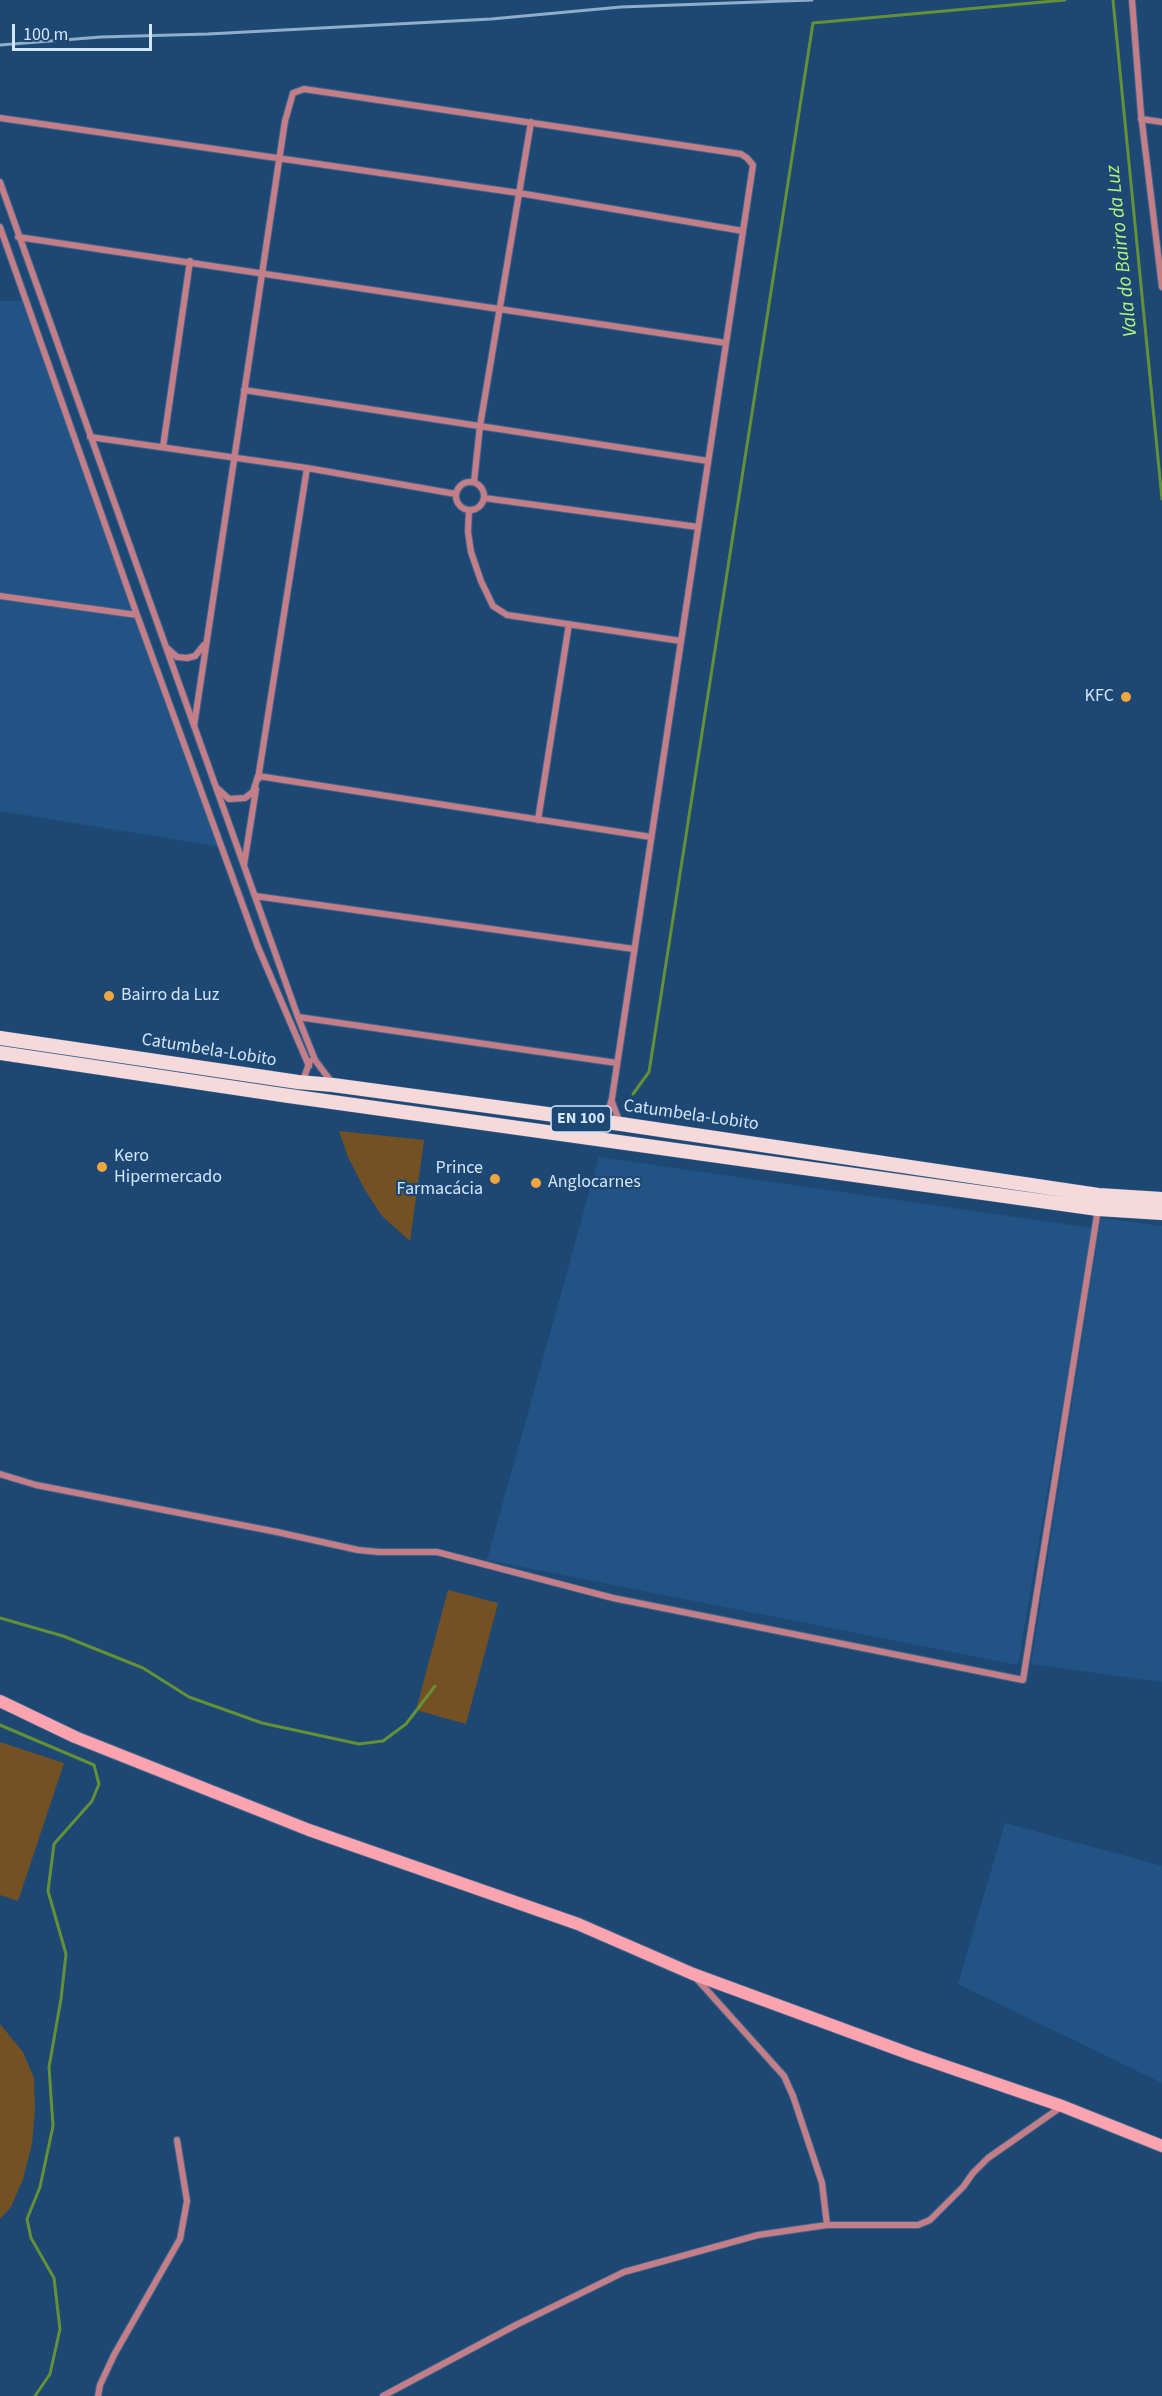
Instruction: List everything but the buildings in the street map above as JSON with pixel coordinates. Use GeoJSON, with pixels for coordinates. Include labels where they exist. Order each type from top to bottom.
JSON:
{"type":"FeatureCollection","features":[{"type":"Feature","properties":{"kind":"main road","name":"Catumbela-Lobito"},"geometry":{"type":"LineString","coordinates":[[0,1038],[302,1083],[333,1084],[621,1124],[1098,1195],[1162,1199]]}},
{"type":"Feature","properties":{"kind":"main road","name":"Catumbela-Lobito"},"geometry":{"type":"LineString","coordinates":[[0,1053],[289,1096],[1098,1209],[1162,1213]]}},
{"type":"Feature","properties":{"kind":"street"},"geometry":{"type":"LineString","coordinates":[[1132,0],[1141,119],[1162,287]]}},
{"type":"Feature","properties":{"kind":"street"},"geometry":{"type":"LineString","coordinates":[[194,726],[262,272],[288,106],[293,93],[304,89],[741,154],[753,165],[612,1098],[609,1109],[599,1121]]}},
{"type":"Feature","properties":{"kind":"street"},"geometry":{"type":"LineString","coordinates":[[0,118],[519,193],[743,231]]}},
{"type":"Feature","properties":{"kind":"street"},"geometry":{"type":"LineString","coordinates":[[1141,119],[1162,122]]}},
{"type":"Feature","properties":{"kind":"street"},"geometry":{"type":"LineString","coordinates":[[474,482],[480,426],[531,122]]}},
{"type":"Feature","properties":{"kind":"street"},"geometry":{"type":"LineString","coordinates":[[0,182],[298,1017],[318,1066],[333,1084]]}},
{"type":"Feature","properties":{"kind":"street"},"geometry":{"type":"LineString","coordinates":[[0,227],[137,615],[258,947],[309,1066]]}},
{"type":"Feature","properties":{"kind":"street"},"geometry":{"type":"LineString","coordinates":[[18,237],[726,343]]}},
{"type":"Feature","properties":{"kind":"street"},"geometry":{"type":"LineString","coordinates":[[163,447],[190,261]]}},
{"type":"Feature","properties":{"kind":"street"},"geometry":{"type":"LineString","coordinates":[[244,390],[708,461]]}},
{"type":"Feature","properties":{"kind":"street"},"geometry":{"type":"LineString","coordinates":[[90,436],[307,468],[456,494]]}},
{"type":"Feature","properties":{"kind":"street"},"geometry":{"type":"LineString","coordinates":[[244,866],[307,468]]}},
{"type":"Feature","properties":{"kind":"street"},"geometry":{"type":"LineString","coordinates":[[474,482],[483,490],[484,498],[477,508],[469,510],[461,507],[456,494],[465,483],[474,482]]}},
{"type":"Feature","properties":{"kind":"street"},"geometry":{"type":"LineString","coordinates":[[484,498],[698,527]]}},
{"type":"Feature","properties":{"kind":"street"},"geometry":{"type":"LineString","coordinates":[[469,510],[468,532],[471,552],[481,581],[493,606],[507,615],[681,641]]}},
{"type":"Feature","properties":{"kind":"street"},"geometry":{"type":"LineString","coordinates":[[0,596],[137,615]]}},
{"type":"Feature","properties":{"kind":"street"},"geometry":{"type":"LineString","coordinates":[[538,820],[569,624]]}},
{"type":"Feature","properties":{"kind":"street"},"geometry":{"type":"LineString","coordinates":[[165,647],[177,657],[187,658],[195,656],[207,639]]}},
{"type":"Feature","properties":{"kind":"street"},"geometry":{"type":"LineString","coordinates":[[214,783],[229,799],[236,800],[245,798],[253,792],[258,777]]}},
{"type":"Feature","properties":{"kind":"street"},"geometry":{"type":"LineString","coordinates":[[258,777],[651,837]]}},
{"type":"Feature","properties":{"kind":"street"},"geometry":{"type":"LineString","coordinates":[[255,896],[634,950]]}},
{"type":"Feature","properties":{"kind":"street"},"geometry":{"type":"LineString","coordinates":[[298,1017],[617,1063]]}},
{"type":"Feature","properties":{"kind":"street"},"geometry":{"type":"LineString","coordinates":[[302,1083],[312,1052]]}},
{"type":"Feature","properties":{"kind":"street"},"geometry":{"type":"LineString","coordinates":[[612,1098],[621,1124]]}},
{"type":"Feature","properties":{"kind":"street"},"geometry":{"type":"LineString","coordinates":[[0,1474],[69,1492],[358,1550],[437,1552],[613,1599],[1023,1680],[1098,1209]]}},
{"type":"Feature","properties":{"kind":"street"},"geometry":{"type":"LineString","coordinates":[[0,1701],[75,1737],[275,1816],[578,1924],[693,1974],[913,2055],[1062,2106],[1162,2146]]}},
{"type":"Feature","properties":{"kind":"street"},"geometry":{"type":"LineString","coordinates":[[693,1974],[784,2076],[822,2183],[828,2225]]}},
{"type":"Feature","properties":{"kind":"street"},"geometry":{"type":"LineString","coordinates":[[382,2396],[516,2325],[624,2272],[758,2235],[828,2225],[918,2225],[930,2220],[988,2158],[1062,2106]]}},
{"type":"Feature","properties":{"kind":"street"},"geometry":{"type":"LineString","coordinates":[[98,2396],[99,2385],[114,2355],[180,2240],[187,2202],[177,2140]]}},
{"type":"Feature","properties":{"kind":"shaded area"},"geometry":{"type":"Polygon","coordinates":[[[0,301],[26,301],[222,847],[0,811],[0,301]]]}},
{"type":"Feature","properties":{"kind":"shaded area"},"geometry":{"type":"Polygon","coordinates":[[[339,1131],[424,1140],[410,1241],[382,1216],[365,1190],[348,1157],[339,1131]]]}},
{"type":"Feature","properties":{"kind":"shaded area"},"geometry":{"type":"Polygon","coordinates":[[[599,1157],[1092,1228],[1018,1665],[487,1560],[599,1157]]]}},
{"type":"Feature","properties":{"kind":"shaded area"},"geometry":{"type":"Polygon","coordinates":[[[1101,1218],[1162,1226],[1162,1682],[1031,1664],[1101,1218]]]}},
{"type":"Feature","properties":{"kind":"shaded area"},"geometry":{"type":"Polygon","coordinates":[[[448,1590],[498,1603],[466,1724],[416,1710],[448,1590]]]}},
{"type":"Feature","properties":{"kind":"shaded area"},"geometry":{"type":"Polygon","coordinates":[[[0,1742],[64,1763],[18,1901],[0,1895],[0,1742]]]}},
{"type":"Feature","properties":{"kind":"shaded area"},"geometry":{"type":"Polygon","coordinates":[[[1005,1823],[1162,1866],[1162,2083],[958,1984],[1005,1823]]]}},
{"type":"Feature","properties":{"kind":"shaded area"},"geometry":{"type":"Polygon","coordinates":[[[0,2024],[23,2052],[34,2078],[35,2110],[32,2144],[23,2179],[11,2207],[0,2219],[0,2024]]]}},
{"type":"Feature","properties":{"kind":"waterway"},"geometry":{"type":"LineString","coordinates":[[633,1094],[649,1072],[813,23],[1065,0]]}},
{"type":"Feature","properties":{"kind":"waterway","name":"Vala do Bairro da Luz"},"geometry":{"type":"LineString","coordinates":[[1113,0],[1162,499]]}},
{"type":"Feature","properties":{"kind":"waterway"},"geometry":{"type":"LineString","coordinates":[[0,1618],[63,1636],[143,1668],[189,1697],[262,1723],[359,1744],[383,1741],[406,1724],[435,1686]]}},
{"type":"Feature","properties":{"kind":"waterway"},"geometry":{"type":"LineString","coordinates":[[0,1725],[94,1765],[99,1784],[92,1801],[54,1844],[48,1891],[66,1954],[49,2067],[53,2126],[40,2187],[27,2219],[31,2238],[54,2278],[60,2329],[50,2374],[35,2396]]}},
{"type":"Feature","properties":{"kind":"railway"},"geometry":{"type":"LineString","coordinates":[[0,45],[101,37],[208,34],[491,19],[621,7],[812,0]]}},
{"type":"Feature","properties":{"kind":"place","name":"KFC"},"geometry":{"type":"Point","coordinates":[1126,697]}},
{"type":"Feature","properties":{"kind":"place","name":"Bairro da Luz"},"geometry":{"type":"Point","coordinates":[109,996]}},
{"type":"Feature","properties":{"kind":"place","name":"Kero Hipermercado"},"geometry":{"type":"Point","coordinates":[102,1167]}},
{"type":"Feature","properties":{"kind":"place","name":"Prince Farmacácia"},"geometry":{"type":"Point","coordinates":[495,1179]}},
{"type":"Feature","properties":{"kind":"place","name":"Anglocarnes"},"geometry":{"type":"Point","coordinates":[536,1183]}}]}
